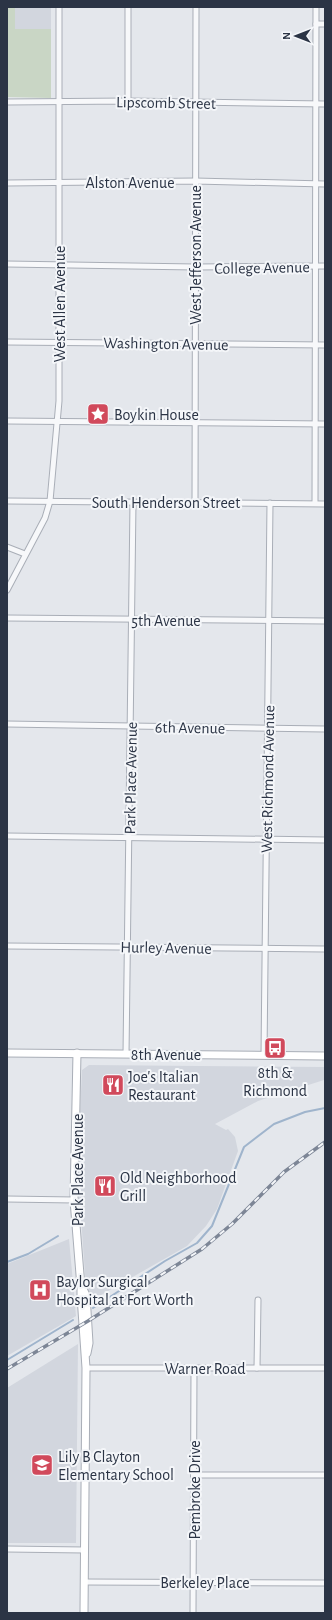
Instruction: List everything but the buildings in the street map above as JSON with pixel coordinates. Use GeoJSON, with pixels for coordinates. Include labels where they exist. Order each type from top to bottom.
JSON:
{"type":"FeatureCollection","features":[{"type":"Feature","properties":{"kind":"street","name":"West Allen Avenue"},"geometry":{"type":"LineString","coordinates":[[7,590],[45,518],[50,501],[58,422],[59,7]]}},
{"type":"Feature","properties":{"kind":"street"},"geometry":{"type":"LineString","coordinates":[[128,7],[128,101]]}},
{"type":"Feature","properties":{"kind":"street","name":"West Jefferson Avenue"},"geometry":{"type":"LineString","coordinates":[[195,503],[196,7]]}},
{"type":"Feature","properties":{"kind":"street"},"geometry":{"type":"LineString","coordinates":[[315,503],[316,7]]}},
{"type":"Feature","properties":{"kind":"street"},"geometry":{"type":"LineString","coordinates":[[316,24],[325,24]]}},
{"type":"Feature","properties":{"kind":"street","name":"Lipscomb Street"},"geometry":{"type":"LineString","coordinates":[[7,102],[128,101],[325,104]]}},
{"type":"Feature","properties":{"kind":"street","name":"Alston Avenue"},"geometry":{"type":"LineString","coordinates":[[7,183],[196,181],[325,184]]}},
{"type":"Feature","properties":{"kind":"street","name":"College Avenue"},"geometry":{"type":"LineString","coordinates":[[7,264],[195,267],[325,266]]}},
{"type":"Feature","properties":{"kind":"street","name":"Washington Avenue"},"geometry":{"type":"LineString","coordinates":[[7,342],[325,345]]}},
{"type":"Feature","properties":{"kind":"street"},"geometry":{"type":"LineString","coordinates":[[7,421],[325,424]]}},
{"type":"Feature","properties":{"kind":"street","name":"South Henderson Street"},"geometry":{"type":"LineString","coordinates":[[7,501],[325,504]]}},
{"type":"Feature","properties":{"kind":"street","name":"Park Place Avenue"},"geometry":{"type":"LineString","coordinates":[[126,1054],[133,502]]}},
{"type":"Feature","properties":{"kind":"street","name":"West Richmond Avenue"},"geometry":{"type":"LineString","coordinates":[[264,1055],[270,503]]}},
{"type":"Feature","properties":{"kind":"street"},"geometry":{"type":"LineString","coordinates":[[7,547],[25,554]]}},
{"type":"Feature","properties":{"kind":"street","name":"5th Avenue"},"geometry":{"type":"LineString","coordinates":[[7,618],[325,621]]}},
{"type":"Feature","properties":{"kind":"street","name":"6th Avenue"},"geometry":{"type":"LineString","coordinates":[[7,724],[325,729]]}},
{"type":"Feature","properties":{"kind":"street"},"geometry":{"type":"LineString","coordinates":[[7,836],[325,840]]}},
{"type":"Feature","properties":{"kind":"street","name":"Hurley Avenue"},"geometry":{"type":"LineString","coordinates":[[7,946],[325,949]]}},
{"type":"Feature","properties":{"kind":"street","name":"8th Avenue"},"geometry":{"type":"LineString","coordinates":[[7,1053],[325,1056]]}},
{"type":"Feature","properties":{"kind":"street","name":"Park Place Avenue"},"geometry":{"type":"LineString","coordinates":[[77,1053],[74,1200],[86,1368],[84,1613]]}},
{"type":"Feature","properties":{"kind":"street"},"geometry":{"type":"LineString","coordinates":[[7,1199],[74,1200]]}},
{"type":"Feature","properties":{"kind":"street"},"geometry":{"type":"LineString","coordinates":[[257,1368],[258,1300]]}},
{"type":"Feature","properties":{"kind":"street","name":"Warner Road"},"geometry":{"type":"LineString","coordinates":[[86,1368],[325,1368]]}},
{"type":"Feature","properties":{"kind":"street","name":"Pembroke Drive"},"geometry":{"type":"LineString","coordinates":[[193,1613],[194,1368]]}},
{"type":"Feature","properties":{"kind":"street"},"geometry":{"type":"LineString","coordinates":[[194,1475],[325,1475]]}},
{"type":"Feature","properties":{"kind":"street"},"geometry":{"type":"LineString","coordinates":[[7,1549],[84,1550]]}},
{"type":"Feature","properties":{"kind":"street","name":"Berkeley Place"},"geometry":{"type":"LineString","coordinates":[[84,1582],[325,1583]]}},
{"type":"Feature","properties":{"kind":"shaded area"},"geometry":{"type":"Polygon","coordinates":[[[15,7],[51,7],[51,29],[14,29],[15,7]]]}},
{"type":"Feature","properties":{"kind":"shaded area"},"geometry":{"type":"Polygon","coordinates":[[[89,1065],[324,1067],[324,1080],[258,1101],[215,1124],[226,1130],[228,1129],[235,1137],[238,1151],[217,1209],[206,1226],[187,1246],[87,1303],[78,1193],[78,1158],[82,1070],[89,1065]]]}},
{"type":"Feature","properties":{"kind":"shaded area","name":"Baylor Surgical Hospital at Fort Worth"},"geometry":{"type":"Polygon","coordinates":[[[69,1239],[76,1316],[7,1356],[7,1264],[69,1239]]]}},
{"type":"Feature","properties":{"kind":"shaded area","name":"Lily B Clayton Elementary School"},"geometry":{"type":"Polygon","coordinates":[[[78,1344],[76,1543],[7,1543],[7,1388],[78,1344]]]}},
{"type":"Feature","properties":{"kind":"green space"},"geometry":{"type":"Polygon","coordinates":[[[7,7],[15,7],[15,29],[51,29],[51,98],[7,97],[7,7]]]}},
{"type":"Feature","properties":{"kind":"waterway"},"geometry":{"type":"LineString","coordinates":[[93,1308],[165,1261],[197,1243],[212,1226],[244,1147],[274,1124],[305,1112],[325,1108]]}},
{"type":"Feature","properties":{"kind":"waterway"},"geometry":{"type":"LineString","coordinates":[[7,1262],[28,1254],[58,1236]]}},
{"type":"Feature","properties":{"kind":"waterway"},"geometry":{"type":"LineString","coordinates":[[7,1360],[73,1320]]}},
{"type":"Feature","properties":{"kind":"railway"},"geometry":{"type":"LineString","coordinates":[[7,1369],[88,1321],[202,1249],[232,1224],[284,1172],[325,1142]]}},
{"type":"Feature","properties":{"kind":"place","name":"Boykin House"},"geometry":{"type":"Point","coordinates":[98,414]}},
{"type":"Feature","properties":{"kind":"place","name":"8th & Richmond"},"geometry":{"type":"Point","coordinates":[275,1048]}},
{"type":"Feature","properties":{"kind":"place","name":"Joe's Italian Restaurant"},"geometry":{"type":"Point","coordinates":[113,1085]}},
{"type":"Feature","properties":{"kind":"place","name":"Old Neighborhood Grill"},"geometry":{"type":"Point","coordinates":[105,1186]}},
{"type":"Feature","properties":{"kind":"place","name":"Baylor Surgical Hospital at Fort Worth"},"geometry":{"type":"Point","coordinates":[40,1290]}},
{"type":"Feature","properties":{"kind":"place","name":"Lily B Clayton Elementary School"},"geometry":{"type":"Point","coordinates":[42,1465]}}]}
